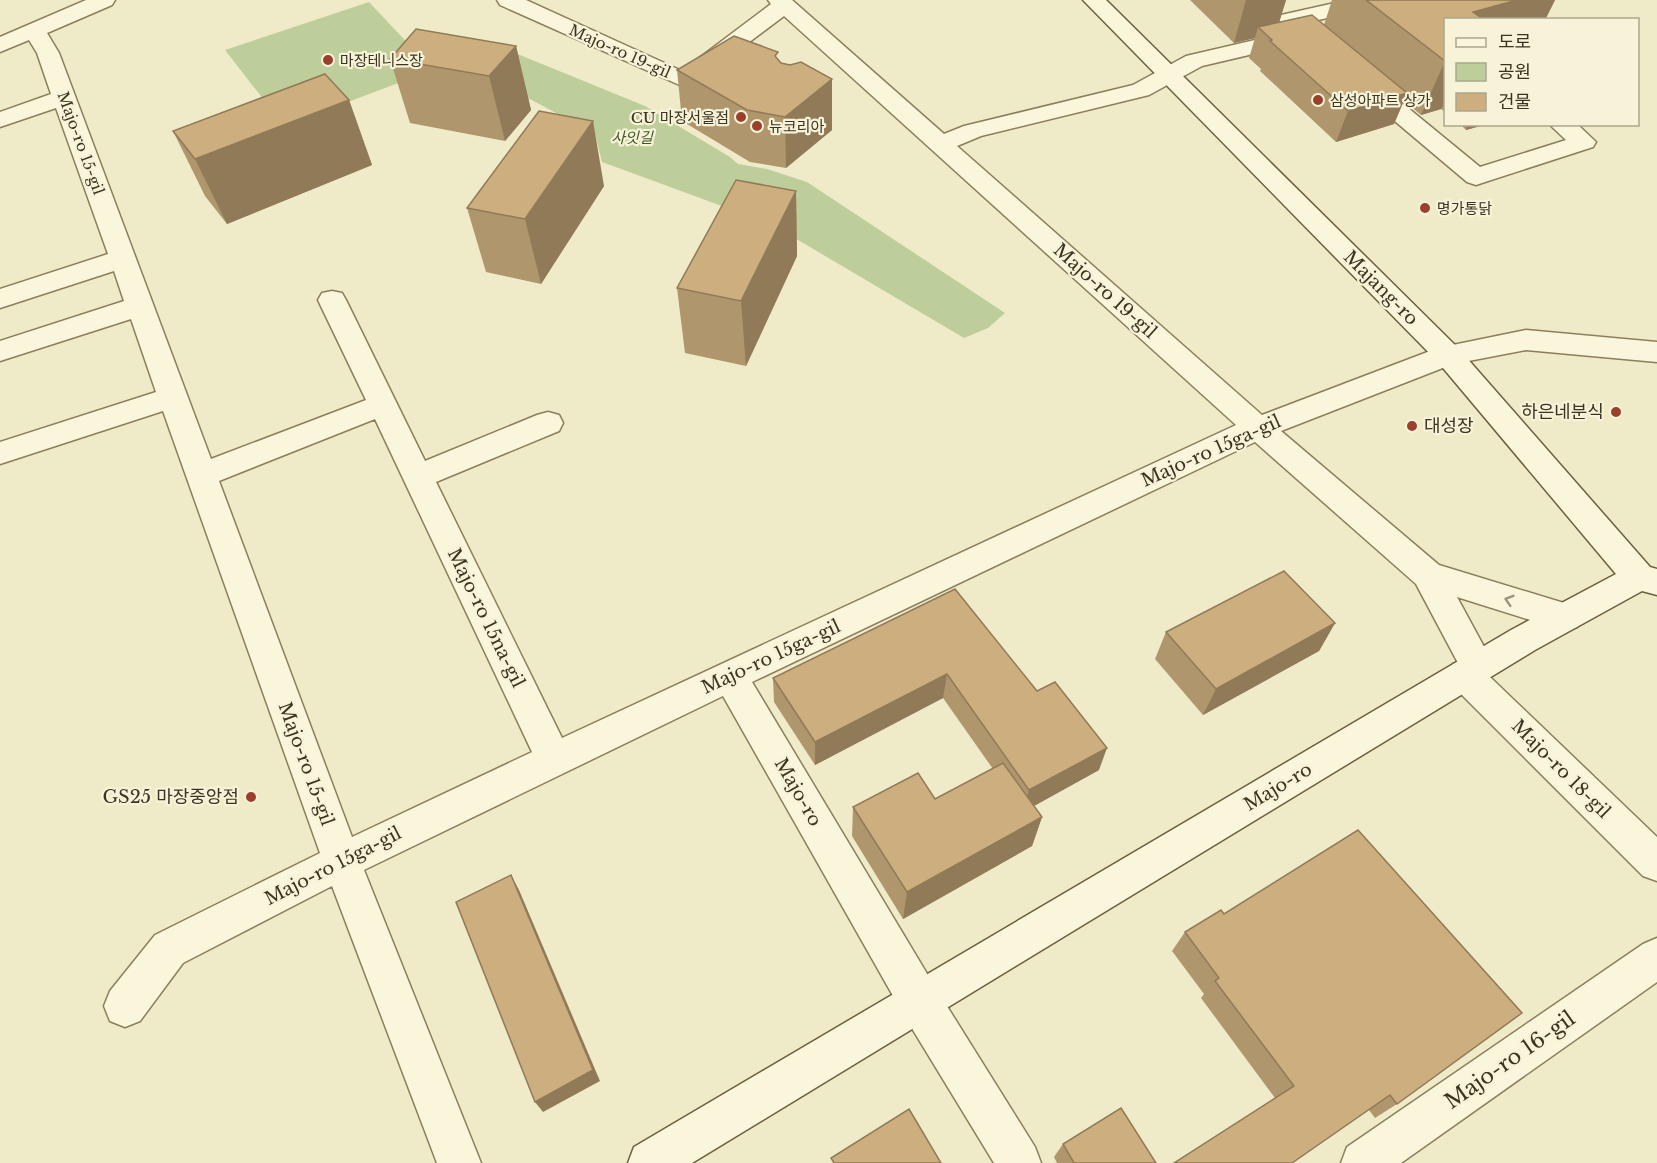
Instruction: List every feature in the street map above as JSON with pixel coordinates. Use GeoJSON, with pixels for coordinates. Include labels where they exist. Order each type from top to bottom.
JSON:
{"type":"FeatureCollection","features":[{"type":"Feature","properties":{"kind":"street"},"geometry":{"type":"LineString","coordinates":[[0,45],[104,0]]}},
{"type":"Feature","properties":{"kind":"street","name":"Majo-ro 19-gil"},"geometry":{"type":"LineString","coordinates":[[508,0],[684,80],[782,3],[831,63],[940,144],[1258,428],[1428,575]]}},
{"type":"Feature","properties":{"kind":"street","name":"Majang-ro"},"geometry":{"type":"LineString","coordinates":[[1094,0],[1448,356],[1565,494],[1648,580]]}},
{"type":"Feature","properties":{"kind":"street"},"geometry":{"type":"LineString","coordinates":[[1284,0],[1324,50]]}},
{"type":"Feature","properties":{"kind":"street"},"geometry":{"type":"LineString","coordinates":[[940,144],[973,131],[1141,90],[1194,61],[1379,1]]}},
{"type":"Feature","properties":{"kind":"street","name":"Majo-ro 15-gil"},"geometry":{"type":"LineString","coordinates":[[34,30],[48,53],[342,862],[459,1163]]}},
{"type":"Feature","properties":{"kind":"street"},"geometry":{"type":"LineString","coordinates":[[1350,72],[1476,177],[1584,142],[1564,126]]}},
{"type":"Feature","properties":{"kind":"street"},"geometry":{"type":"LineString","coordinates":[[0,120],[64,98]]}},
{"type":"Feature","properties":{"kind":"street"},"geometry":{"type":"LineString","coordinates":[[0,299],[122,259]]}},
{"type":"Feature","properties":{"kind":"street","name":"Majo-ro 15na-gil"},"geometry":{"type":"LineString","coordinates":[[332,300],[554,759]]}},
{"type":"Feature","properties":{"kind":"street"},"geometry":{"type":"LineString","coordinates":[[0,351],[139,306]]}},
{"type":"Feature","properties":{"kind":"street","name":"Majo-ro 15ga-gil"},"geometry":{"type":"LineString","coordinates":[[125,1006],[170,949],[554,759],[1258,428],[1448,356],[1526,340],[1657,352]]}},
{"type":"Feature","properties":{"kind":"street"},"geometry":{"type":"LineString","coordinates":[[0,453],[173,397]]}},
{"type":"Feature","properties":{"kind":"street"},"geometry":{"type":"LineString","coordinates":[[201,475],[382,405]]}},
{"type":"Feature","properties":{"kind":"street"},"geometry":{"type":"LineString","coordinates":[[418,477],[548,423]]}},
{"type":"Feature","properties":{"kind":"street"},"geometry":{"type":"LineString","coordinates":[[1428,575],[1565,617]]}},
{"type":"Feature","properties":{"kind":"street","name":"Majo-ro 18-gil"},"geometry":{"type":"LineString","coordinates":[[1428,575],[1472,671],[1657,863]]}},
{"type":"Feature","properties":{"kind":"street","name":"Majo-ro"},"geometry":{"type":"LineString","coordinates":[[650,1163],[1472,671],[1565,617],[1648,580]]}},
{"type":"Feature","properties":{"kind":"street","name":"Majo-ro"},"geometry":{"type":"LineString","coordinates":[[730,676],[920,1002]]}},
{"type":"Feature","properties":{"kind":"street","name":"Majo-ro 16-gil"},"geometry":{"type":"LineString","coordinates":[[1363,1163],[1657,958]]}},
{"type":"Feature","properties":{"kind":"street"},"geometry":{"type":"LineString","coordinates":[[920,1002],[1019,1163]]}},
{"type":"Feature","properties":{"kind":"green space","name":"마장테니스장"},"geometry":{"type":"Polygon","coordinates":[[[369,2],[433,70],[284,126],[225,50],[369,2]]]}},
{"type":"Feature","properties":{"kind":"green space","name":"사잇길"},"geometry":{"type":"Polygon","coordinates":[[[515,53],[645,106],[738,164],[767,169],[807,182],[1005,313],[988,328],[964,338],[771,224],[602,162],[595,134],[491,78],[515,53]]]}},
{"type":"Feature","properties":{"kind":"building"},"geometry":{"type":"Polygon","coordinates":[[[1366,0],[1517,0],[1473,12],[1481,18],[1444,18],[1444,60],[1366,0]]]}},
{"type":"Feature","properties":{"kind":"building"},"geometry":{"type":"Polygon","coordinates":[[[1312,15],[1407,93],[1348,111],[1270,41],[1272,40],[1258,27],[1312,15]]]}},
{"type":"Feature","properties":{"kind":"building"},"geometry":{"type":"Polygon","coordinates":[[[416,29],[516,46],[489,76],[390,59],[416,29]]]}},
{"type":"Feature","properties":{"kind":"building"},"geometry":{"type":"Polygon","coordinates":[[[734,36],[778,52],[775,56],[781,63],[790,65],[801,62],[832,79],[785,117],[747,110],[677,70],[734,36]]]}},
{"type":"Feature","properties":{"kind":"building"},"geometry":{"type":"Polygon","coordinates":[[[325,74],[349,100],[195,159],[173,131],[325,74]]]}},
{"type":"Feature","properties":{"kind":"building"},"geometry":{"type":"Polygon","coordinates":[[[539,111],[593,121],[525,219],[467,208],[539,111]]]}},
{"type":"Feature","properties":{"kind":"building"},"geometry":{"type":"Polygon","coordinates":[[[736,180],[796,191],[741,301],[677,288],[736,180]]]}},
{"type":"Feature","properties":{"kind":"building"},"geometry":{"type":"Polygon","coordinates":[[[1284,571],[1335,623],[1216,689],[1166,632],[1284,571]]]}},
{"type":"Feature","properties":{"kind":"building"},"geometry":{"type":"Polygon","coordinates":[[[955,589],[1037,691],[1055,682],[1107,748],[1029,790],[947,674],[815,742],[773,678],[955,589]]]}},
{"type":"Feature","properties":{"kind":"building"},"geometry":{"type":"Polygon","coordinates":[[[1003,763],[1042,817],[907,892],[853,807],[918,773],[935,799],[1003,763]]]}},
{"type":"Feature","properties":{"kind":"building"},"geometry":{"type":"Polygon","coordinates":[[[1358,830],[1522,1013],[1397,1104],[1390,1095],[1292,1163],[1174,1163],[1294,1086],[1215,981],[1219,978],[1185,932],[1221,910],[1224,914],[1358,830]]]}},
{"type":"Feature","properties":{"kind":"building"},"geometry":{"type":"Polygon","coordinates":[[[511,875],[593,1070],[535,1102],[456,902],[511,875]]]}},
{"type":"Feature","properties":{"kind":"building"},"geometry":{"type":"Polygon","coordinates":[[[1121,1108],[1156,1163],[1074,1163],[1063,1144],[1121,1108]]]}},
{"type":"Feature","properties":{"kind":"building"},"geometry":{"type":"Polygon","coordinates":[[[909,1109],[941,1163],[834,1163],[831,1158],[909,1109]]]}},
{"type":"Feature","properties":{"kind":"place","name":"마장테니스장"},"geometry":{"type":"Point","coordinates":[328,60]}},
{"type":"Feature","properties":{"kind":"place","name":"삼성아파트 상가"},"geometry":{"type":"Point","coordinates":[1318,100]}},
{"type":"Feature","properties":{"kind":"place","name":"CU 마장서울점"},"geometry":{"type":"Point","coordinates":[741,117]}},
{"type":"Feature","properties":{"kind":"place","name":"뉴코리아"},"geometry":{"type":"Point","coordinates":[757,126]}},
{"type":"Feature","properties":{"kind":"place","name":"명가통닭"},"geometry":{"type":"Point","coordinates":[1425,208]}},
{"type":"Feature","properties":{"kind":"place","name":"하은네분식"},"geometry":{"type":"Point","coordinates":[1616,412]}},
{"type":"Feature","properties":{"kind":"place","name":"대성장"},"geometry":{"type":"Point","coordinates":[1412,426]}},
{"type":"Feature","properties":{"kind":"place","name":"GS25 마장중앙점"},"geometry":{"type":"Point","coordinates":[251,797]}}]}
